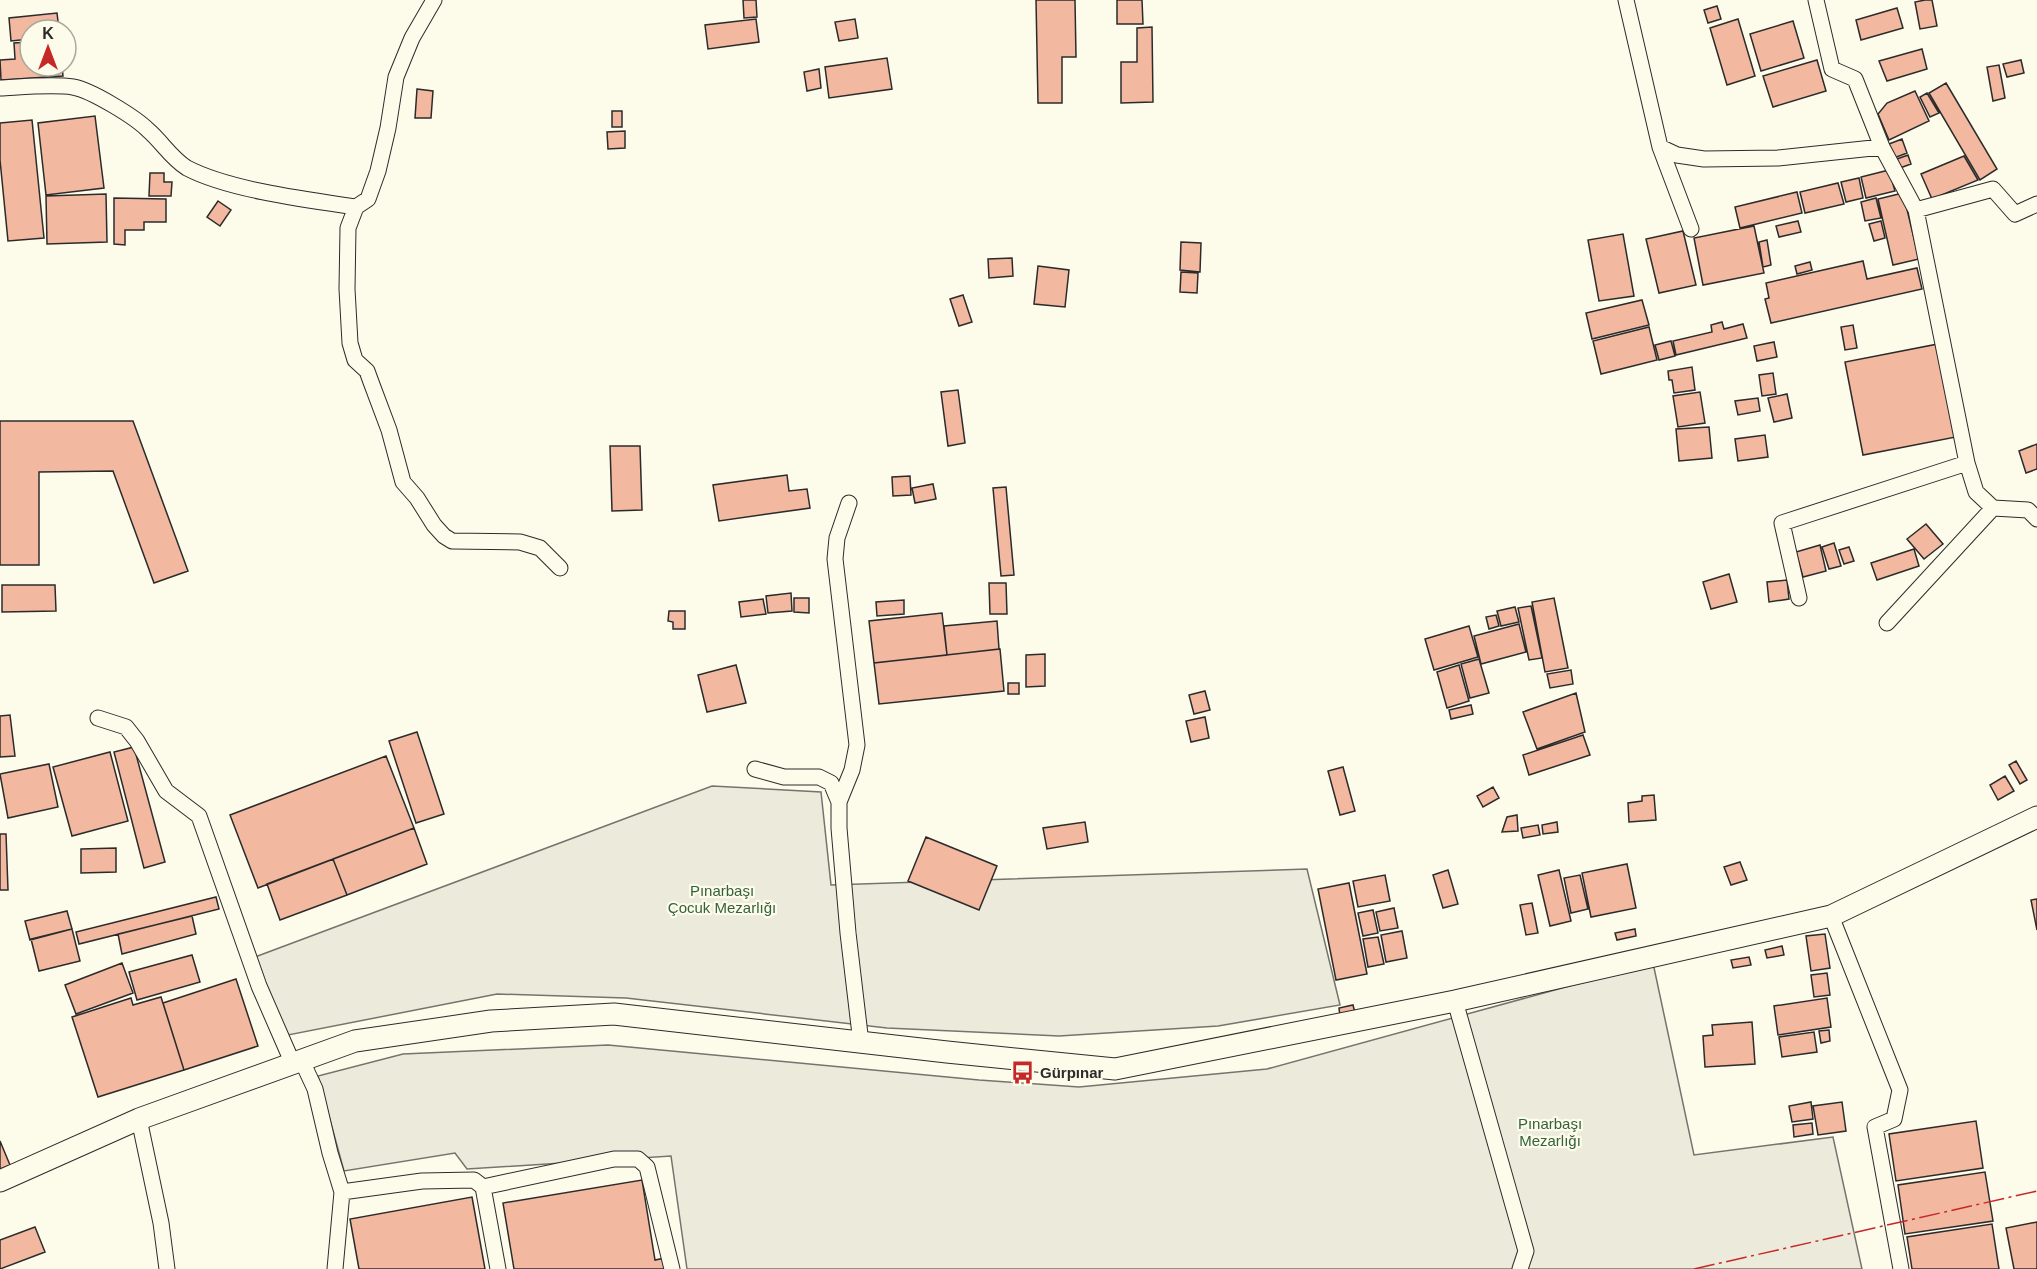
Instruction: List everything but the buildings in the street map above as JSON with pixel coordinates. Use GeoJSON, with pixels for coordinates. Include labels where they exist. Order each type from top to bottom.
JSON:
{"type":"FeatureCollection","features":[{"type":"Feature","properties":{"kind":"main road"},"geometry":{"type":"LineString","coordinates":[[0,1181],[140,1119],[355,1041],[491,1021],[614,1014],[861,1043],[1115,1069],[1455,1001],[1831,916],[2037,817]]}},
{"type":"Feature","properties":{"kind":"street"},"geometry":{"type":"LineString","coordinates":[[434,0],[412,38],[396,77],[388,128],[378,171],[368,199],[356,207],[348,228],[347,288],[350,344],[355,360],[367,371],[389,430],[403,482],[444,536],[452,541],[520,542],[540,548],[560,568]]}},
{"type":"Feature","properties":{"kind":"street"},"geometry":{"type":"LineString","coordinates":[[1626,0],[1660,147],[1691,229]]}},
{"type":"Feature","properties":{"kind":"street"},"geometry":{"type":"LineString","coordinates":[[1816,0],[1832,69],[1855,79],[1882,147],[1916,210],[1967,463],[1976,492],[1993,508],[2028,510],[2037,519]]}},
{"type":"Feature","properties":{"kind":"street"},"geometry":{"type":"LineString","coordinates":[[0,88],[72,87],[86,91],[147,129],[175,159],[188,168],[212,178],[249,188],[356,207]]}},
{"type":"Feature","properties":{"kind":"street"},"geometry":{"type":"LineString","coordinates":[[1660,147],[1677,155],[1704,159],[1778,158],[1882,147]]}},
{"type":"Feature","properties":{"kind":"street"},"geometry":{"type":"LineString","coordinates":[[1916,210],[1993,189],[2015,214],[2037,204]]}},
{"type":"Feature","properties":{"kind":"street"},"geometry":{"type":"LineString","coordinates":[[1799,598],[1782,524],[1967,463]]}},
{"type":"Feature","properties":{"kind":"street"},"geometry":{"type":"LineString","coordinates":[[849,503],[837,538],[835,559],[857,745],[852,770],[839,802],[839,828],[861,1043]]}},
{"type":"Feature","properties":{"kind":"street"},"geometry":{"type":"LineString","coordinates":[[1887,623],[1993,508]]}},
{"type":"Feature","properties":{"kind":"street"},"geometry":{"type":"LineString","coordinates":[[98,718],[126,727],[166,790],[199,816],[259,986],[297,1062],[315,1089],[342,1192],[335,1269]]}},
{"type":"Feature","properties":{"kind":"street"},"geometry":{"type":"LineString","coordinates":[[755,769],[784,777],[819,777],[831,783],[839,802]]}},
{"type":"Feature","properties":{"kind":"street"},"geometry":{"type":"LineString","coordinates":[[1831,916],[1900,1090],[1894,1119],[1875,1127],[1901,1269]]}},
{"type":"Feature","properties":{"kind":"street"},"geometry":{"type":"LineString","coordinates":[[1455,1001],[1526,1251],[1520,1269]]}},
{"type":"Feature","properties":{"kind":"street"},"geometry":{"type":"LineString","coordinates":[[140,1119],[160,1223],[166,1269]]}},
{"type":"Feature","properties":{"kind":"street"},"geometry":{"type":"LineString","coordinates":[[483,1187],[614,1159],[638,1159],[647,1167],[672,1269]]}},
{"type":"Feature","properties":{"kind":"street"},"geometry":{"type":"LineString","coordinates":[[342,1192],[422,1181],[474,1180],[483,1187],[498,1269]]}},
{"type":"Feature","properties":{"kind":"green space","name":"Pınarbaşı Çocuk Mezarlığı"},"geometry":{"type":"Polygon","coordinates":[[[712,786],[821,792],[831,885],[1307,869],[1340,1005],[1218,1026],[1059,1036],[887,1028],[626,998],[497,994],[283,1036],[255,957],[712,786]]]}},
{"type":"Feature","properties":{"kind":"green space","name":"Pınarbaşı Mezarlığı"},"geometry":{"type":"Polygon","coordinates":[[[1653,963],[1694,1155],[1833,1137],[1862,1269],[687,1269],[671,1156],[467,1169],[455,1153],[344,1171],[318,1076],[403,1054],[608,1045],[979,1080],[1079,1087],[1267,1069],[1653,963]]]}},
{"type":"Feature","properties":{"kind":"power"},"geometry":{"type":"LineString","coordinates":[[1694,1269],[2037,1191]]}},
{"type":"Feature","properties":{"kind":"place","name":"Gürpınar"},"geometry":{"type":"Point","coordinates":[1022,1073]}}]}
